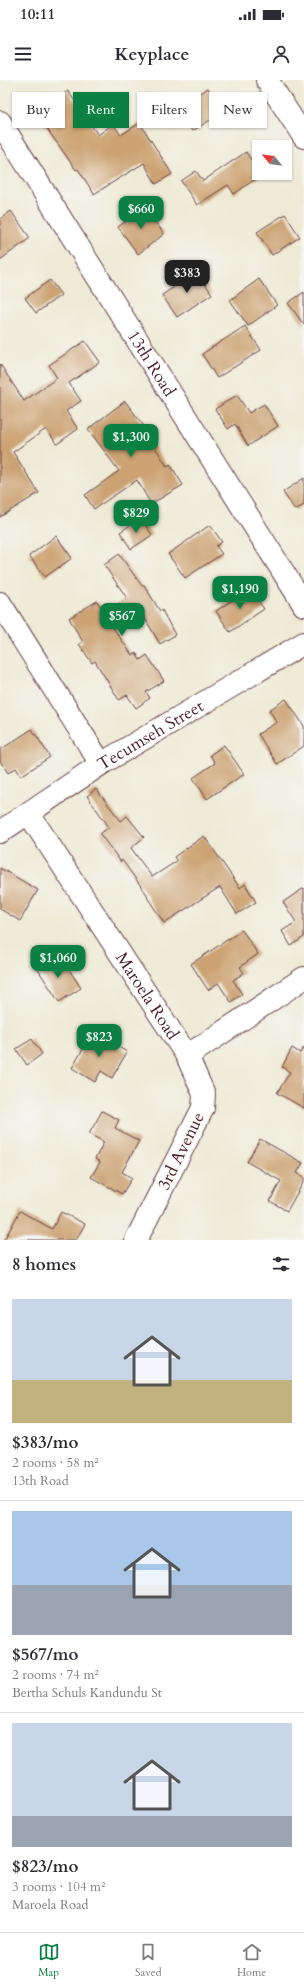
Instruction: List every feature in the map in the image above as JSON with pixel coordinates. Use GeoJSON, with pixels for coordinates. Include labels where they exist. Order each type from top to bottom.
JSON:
{"type":"FeatureCollection","features":[{"type":"Feature","properties":{"kind":"street"},"geometry":{"type":"LineString","coordinates":[[267,80],[304,137]]}},
{"type":"Feature","properties":{"kind":"street","name":"13th Road"},"geometry":{"type":"LineString","coordinates":[[0,122],[304,605]]}},
{"type":"Feature","properties":{"kind":"street"},"geometry":{"type":"LineString","coordinates":[[0,603],[101,764]]}},
{"type":"Feature","properties":{"kind":"street","name":"Tecumseh Street"},"geometry":{"type":"LineString","coordinates":[[0,832],[29,814],[101,764],[304,643]]}},
{"type":"Feature","properties":{"kind":"street","name":"Maroela Road"},"geometry":{"type":"LineString","coordinates":[[29,814],[187,1056]]}},
{"type":"Feature","properties":{"kind":"street"},"geometry":{"type":"LineString","coordinates":[[187,1056],[304,978]]}},
{"type":"Feature","properties":{"kind":"street","name":"3rd Avenue"},"geometry":{"type":"LineString","coordinates":[[136,1240],[204,1108],[204,1094],[187,1056]]}},
{"type":"Feature","properties":{"kind":"building"},"geometry":{"type":"Polygon","coordinates":[[[208,88],[211,92],[209,92],[209,121],[201,126],[201,93],[208,88]]]}},
{"type":"Feature","properties":{"kind":"building"},"geometry":{"type":"Polygon","coordinates":[[[68,91],[73,98],[73,128],[93,128],[98,135],[108,128],[116,128],[121,135],[137,125],[137,128],[143,128],[172,174],[156,184],[144,163],[94,194],[78,169],[76,170],[47,128],[65,128],[65,93],[68,91]]]}},
{"type":"Feature","properties":{"kind":"building"},"geometry":{"type":"Polygon","coordinates":[[[190,128],[197,128],[192,131],[190,128]]]}},
{"type":"Feature","properties":{"kind":"building"},"geometry":{"type":"Polygon","coordinates":[[[246,152],[252,161],[252,180],[254,180],[234,194],[228,185],[197,205],[181,181],[196,171],[203,181],[246,152]]]}},
{"type":"Feature","properties":{"kind":"building"},"geometry":{"type":"Polygon","coordinates":[[[145,207],[164,234],[138,254],[118,227],[145,207]]]}},
{"type":"Feature","properties":{"kind":"building"},"geometry":{"type":"Polygon","coordinates":[[[11,211],[30,238],[0,260],[0,219],[11,211]]]}},
{"type":"Feature","properties":{"kind":"building"},"geometry":{"type":"Polygon","coordinates":[[[285,214],[300,237],[272,255],[257,232],[285,214]]]}},
{"type":"Feature","properties":{"kind":"building"},"geometry":{"type":"Polygon","coordinates":[[[197,272],[212,294],[177,317],[162,295],[197,272]]]}},
{"type":"Feature","properties":{"kind":"building"},"geometry":{"type":"Polygon","coordinates":[[[259,279],[277,305],[248,326],[230,300],[259,279]]]}},
{"type":"Feature","properties":{"kind":"building"},"geometry":{"type":"Polygon","coordinates":[[[50,280],[61,295],[36,313],[25,298],[50,280]]]}},
{"type":"Feature","properties":{"kind":"building"},"geometry":{"type":"Polygon","coordinates":[[[304,292],[304,325],[288,303],[304,292]]]}},
{"type":"Feature","properties":{"kind":"building"},"geometry":{"type":"Polygon","coordinates":[[[245,326],[261,350],[217,378],[202,354],[245,326]]]}},
{"type":"Feature","properties":{"kind":"building"},"geometry":{"type":"Polygon","coordinates":[[[85,341],[100,362],[69,383],[81,401],[66,411],[78,429],[57,444],[46,429],[13,452],[39,493],[0,517],[0,364],[24,401],[57,378],[49,365],[85,341]]]}},
{"type":"Feature","properties":{"kind":"building"},"geometry":{"type":"Polygon","coordinates":[[[237,395],[249,413],[264,404],[278,426],[248,446],[235,424],[228,429],[215,409],[237,395]]]}},
{"type":"Feature","properties":{"kind":"building"},"geometry":{"type":"Polygon","coordinates":[[[125,401],[146,429],[144,430],[167,466],[170,464],[183,485],[151,504],[137,480],[94,509],[85,495],[119,471],[88,429],[125,401]]]}},
{"type":"Feature","properties":{"kind":"building"},"geometry":{"type":"Polygon","coordinates":[[[304,478],[304,505],[295,510],[283,492],[304,478]]]}},
{"type":"Feature","properties":{"kind":"building"},"geometry":{"type":"Polygon","coordinates":[[[141,518],[152,535],[131,549],[120,532],[141,518]]]}},
{"type":"Feature","properties":{"kind":"building"},"geometry":{"type":"Polygon","coordinates":[[[210,525],[222,542],[216,546],[222,554],[185,578],[168,554],[210,525]]]}},
{"type":"Feature","properties":{"kind":"building"},"geometry":{"type":"Polygon","coordinates":[[[56,536],[72,558],[45,577],[29,556],[56,536]]]}},
{"type":"Feature","properties":{"kind":"building"},"geometry":{"type":"Polygon","coordinates":[[[119,554],[142,586],[144,585],[160,611],[162,610],[175,635],[160,644],[138,609],[112,626],[132,655],[136,653],[140,660],[147,655],[164,681],[146,692],[150,698],[136,708],[127,695],[119,700],[95,661],[92,663],[79,644],[83,642],[69,618],[97,601],[105,613],[127,598],[104,565],[119,554]]]}},
{"type":"Feature","properties":{"kind":"building"},"geometry":{"type":"Polygon","coordinates":[[[250,588],[264,609],[230,632],[216,611],[250,588]]]}},
{"type":"Feature","properties":{"kind":"building"},"geometry":{"type":"Polygon","coordinates":[[[286,699],[304,726],[304,746],[277,764],[258,734],[277,722],[269,710],[286,699]]]}},
{"type":"Feature","properties":{"kind":"building"},"geometry":{"type":"Polygon","coordinates":[[[32,729],[50,757],[21,776],[16,768],[8,773],[0,761],[0,750],[32,729]]]}},
{"type":"Feature","properties":{"kind":"building"},"geometry":{"type":"Polygon","coordinates":[[[224,745],[244,774],[207,799],[193,778],[215,763],[210,755],[224,745]]]}},
{"type":"Feature","properties":{"kind":"building"},"geometry":{"type":"Polygon","coordinates":[[[96,789],[121,821],[127,816],[144,837],[131,848],[152,877],[177,861],[174,857],[204,836],[240,888],[245,884],[256,902],[237,914],[220,887],[164,923],[147,897],[148,896],[122,860],[121,862],[100,834],[109,827],[87,796],[96,789]]]}},
{"type":"Feature","properties":{"kind":"building"},"geometry":{"type":"Polygon","coordinates":[[[0,868],[38,890],[20,921],[0,909],[0,868]]]}},
{"type":"Feature","properties":{"kind":"building"},"geometry":{"type":"Polygon","coordinates":[[[304,888],[304,937],[291,946],[282,931],[296,922],[283,902],[304,888]]]}},
{"type":"Feature","properties":{"kind":"building"},"geometry":{"type":"Polygon","coordinates":[[[242,930],[258,954],[240,967],[244,973],[233,980],[242,994],[231,1002],[218,983],[208,990],[191,964],[242,930]]]}},
{"type":"Feature","properties":{"kind":"building"},"geometry":{"type":"Polygon","coordinates":[[[48,956],[57,971],[66,965],[81,988],[59,1002],[35,965],[48,956]]]}},
{"type":"Feature","properties":{"kind":"building"},"geometry":{"type":"Polygon","coordinates":[[[93,1032],[127,1052],[112,1078],[101,1071],[95,1082],[72,1068],[93,1032]]]}},
{"type":"Feature","properties":{"kind":"building"},"geometry":{"type":"Polygon","coordinates":[[[32,1039],[42,1054],[27,1065],[16,1049],[32,1039]]]}},
{"type":"Feature","properties":{"kind":"building"},"geometry":{"type":"Polygon","coordinates":[[[304,1047],[304,1108],[277,1093],[290,1072],[282,1067],[292,1048],[300,1053],[304,1047]]]}},
{"type":"Feature","properties":{"kind":"building"},"geometry":{"type":"Polygon","coordinates":[[[102,1111],[119,1120],[115,1128],[139,1141],[122,1172],[132,1178],[122,1194],[91,1177],[100,1162],[95,1159],[104,1142],[89,1134],[102,1111]]]}},
{"type":"Feature","properties":{"kind":"building"},"geometry":{"type":"Polygon","coordinates":[[[260,1139],[303,1163],[297,1173],[304,1177],[304,1181],[287,1211],[270,1201],[281,1181],[247,1162],[260,1139]]]}},
{"type":"Feature","properties":{"kind":"building"},"geometry":{"type":"Polygon","coordinates":[[[20,1211],[52,1229],[61,1212],[85,1224],[76,1240],[4,1240],[20,1211]]]}}]}
